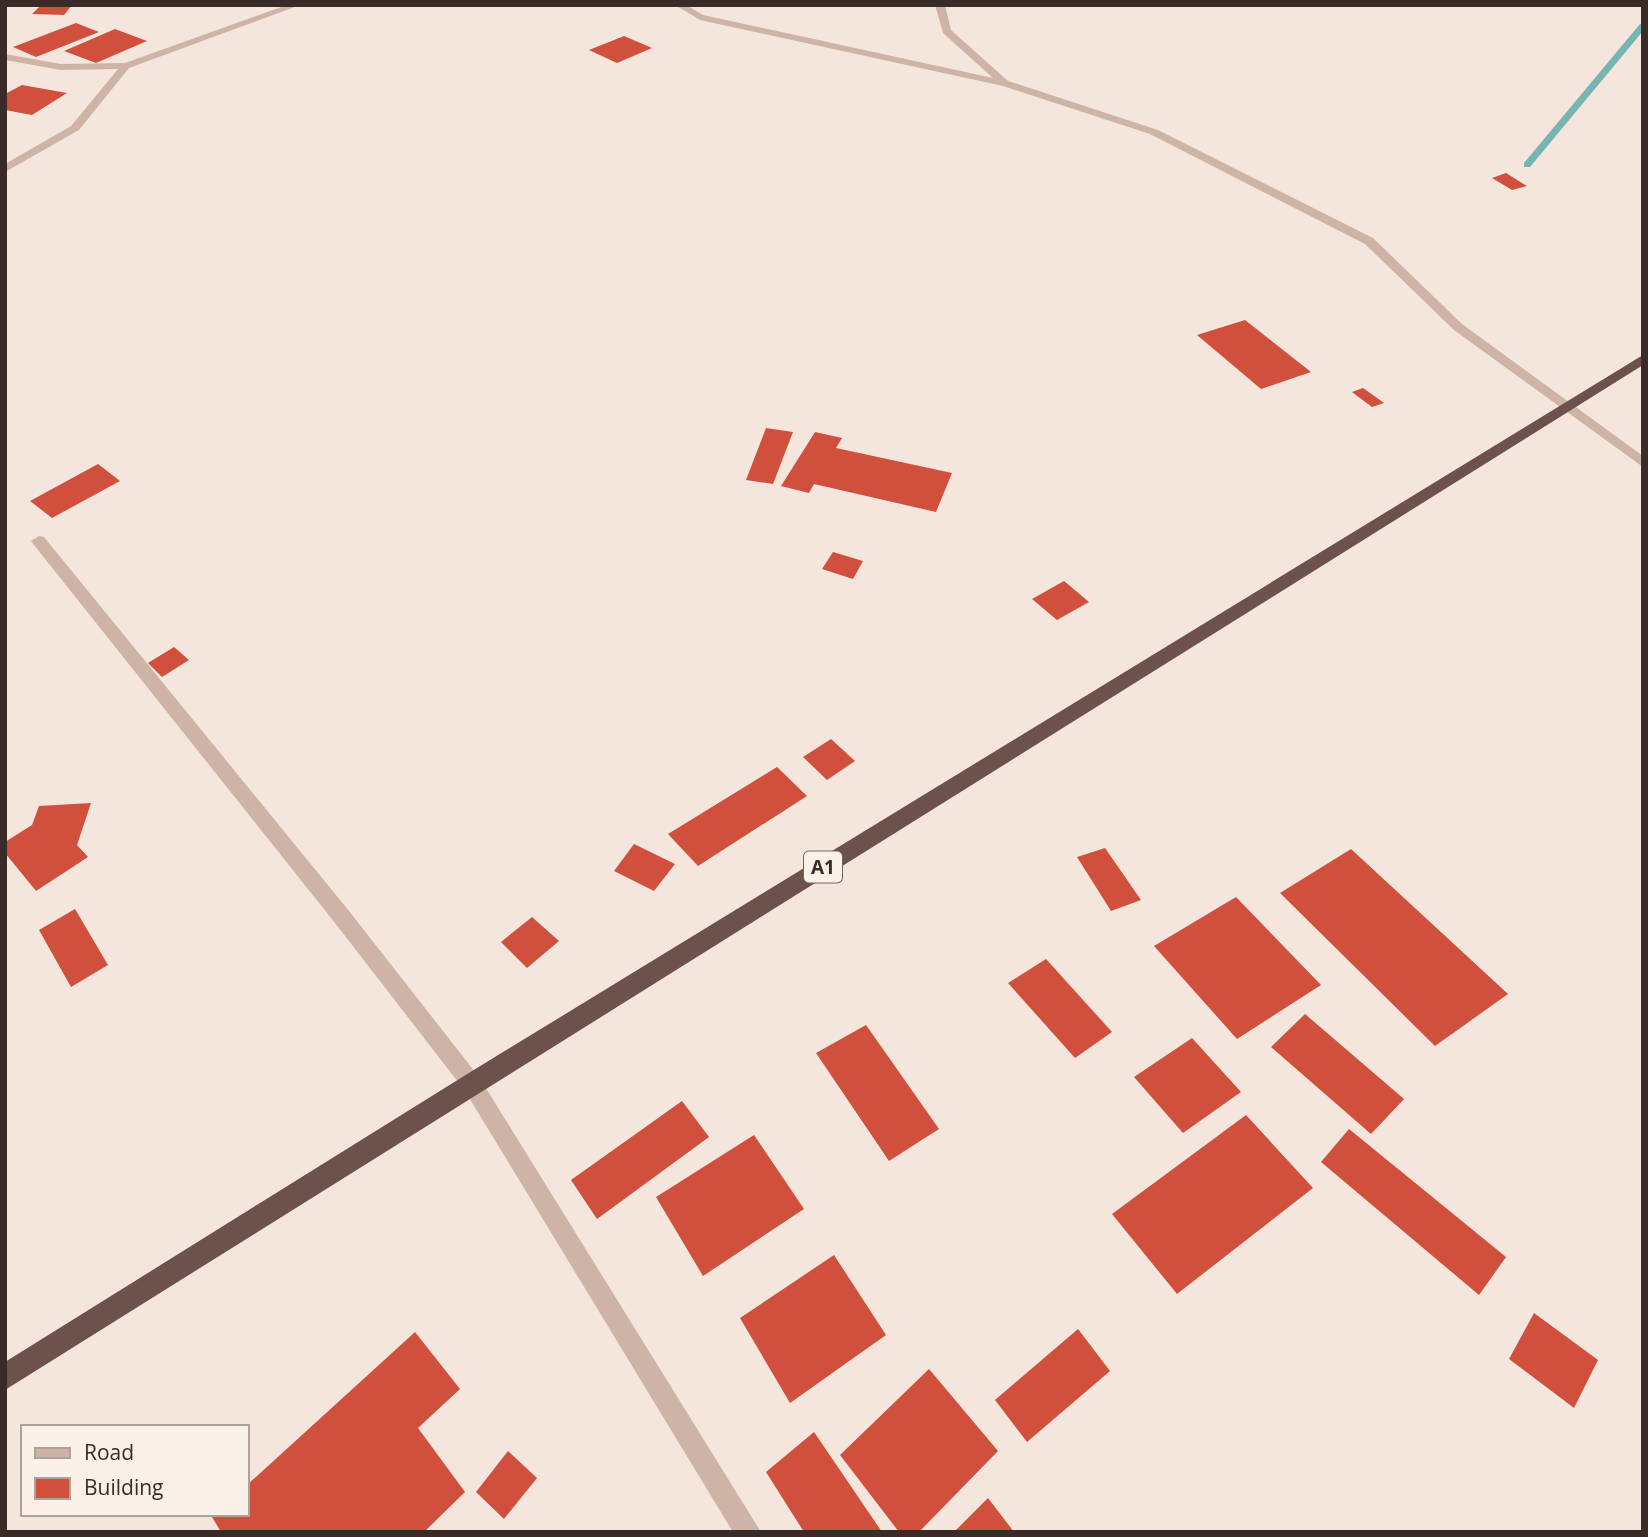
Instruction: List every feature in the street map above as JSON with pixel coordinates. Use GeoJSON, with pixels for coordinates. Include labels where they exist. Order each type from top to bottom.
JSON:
{"type":"FeatureCollection","features":[{"type":"Feature","properties":{"kind":"highway","name":"A1"},"geometry":{"type":"LineString","coordinates":[[5,1377],[472,1084],[1643,359]]}},
{"type":"Feature","properties":{"kind":"street"},"geometry":{"type":"LineString","coordinates":[[5,57],[61,67],[126,66],[296,5]]}},
{"type":"Feature","properties":{"kind":"street"},"geometry":{"type":"LineString","coordinates":[[679,5],[700,17],[1006,84],[1154,132],[1369,241],[1458,327],[1643,463]]}},
{"type":"Feature","properties":{"kind":"street"},"geometry":{"type":"LineString","coordinates":[[940,5],[946,31],[1006,84]]}},
{"type":"Feature","properties":{"kind":"street"},"geometry":{"type":"LineString","coordinates":[[5,169],[75,128],[126,66]]}},
{"type":"Feature","properties":{"kind":"street"},"geometry":{"type":"LineString","coordinates":[[39,541],[333,906],[472,1084],[748,1532]]}},
{"type":"Feature","properties":{"kind":"building"},"geometry":{"type":"Polygon","coordinates":[[[41,5],[72,5],[64,15],[32,14],[41,5]]]}},
{"type":"Feature","properties":{"kind":"building"},"geometry":{"type":"Polygon","coordinates":[[[76,23],[99,32],[36,57],[13,47],[76,23]]]}},
{"type":"Feature","properties":{"kind":"building"},"geometry":{"type":"Polygon","coordinates":[[[115,29],[147,41],[96,63],[64,51],[115,29]]]}},
{"type":"Feature","properties":{"kind":"building"},"geometry":{"type":"Polygon","coordinates":[[[624,36],[652,48],[617,63],[589,50],[624,36]]]}},
{"type":"Feature","properties":{"kind":"building"},"geometry":{"type":"Polygon","coordinates":[[[22,85],[67,93],[32,115],[5,110],[5,94],[22,85]]]}},
{"type":"Feature","properties":{"kind":"building"},"geometry":{"type":"Polygon","coordinates":[[[1506,173],[1527,186],[1512,190],[1492,178],[1506,173]]]}},
{"type":"Feature","properties":{"kind":"building"},"geometry":{"type":"Polygon","coordinates":[[[1245,320],[1311,372],[1261,389],[1197,335],[1245,320]]]}},
{"type":"Feature","properties":{"kind":"building"},"geometry":{"type":"Polygon","coordinates":[[[1363,388],[1384,403],[1372,407],[1352,392],[1363,388]]]}},
{"type":"Feature","properties":{"kind":"building"},"geometry":{"type":"Polygon","coordinates":[[[766,428],[793,432],[773,484],[746,480],[766,428]]]}},
{"type":"Feature","properties":{"kind":"building"},"geometry":{"type":"Polygon","coordinates":[[[815,432],[842,438],[836,448],[952,473],[936,512],[814,484],[809,493],[781,486],[815,432]]]}},
{"type":"Feature","properties":{"kind":"building"},"geometry":{"type":"Polygon","coordinates":[[[98,464],[120,481],[52,518],[30,501],[98,464]]]}},
{"type":"Feature","properties":{"kind":"building"},"geometry":{"type":"Polygon","coordinates":[[[833,552],[863,561],[853,579],[822,569],[833,552]]]}},
{"type":"Feature","properties":{"kind":"building"},"geometry":{"type":"Polygon","coordinates":[[[1064,581],[1089,602],[1057,620],[1032,599],[1064,581]]]}},
{"type":"Feature","properties":{"kind":"building"},"geometry":{"type":"Polygon","coordinates":[[[174,647],[189,660],[162,677],[148,663],[174,647]]]}},
{"type":"Feature","properties":{"kind":"building"},"geometry":{"type":"Polygon","coordinates":[[[831,739],[855,761],[827,780],[803,757],[831,739]]]}},
{"type":"Feature","properties":{"kind":"building"},"geometry":{"type":"Polygon","coordinates":[[[777,767],[807,796],[698,866],[668,834],[777,767]]]}},
{"type":"Feature","properties":{"kind":"building"},"geometry":{"type":"Polygon","coordinates":[[[91,803],[77,845],[88,857],[36,891],[5,853],[5,842],[32,825],[39,806],[91,803]]]}},
{"type":"Feature","properties":{"kind":"building"},"geometry":{"type":"Polygon","coordinates":[[[634,844],[675,864],[654,891],[614,871],[634,844]]]}},
{"type":"Feature","properties":{"kind":"building"},"geometry":{"type":"Polygon","coordinates":[[[1105,848],[1141,900],[1111,911],[1077,857],[1105,848]]]}},
{"type":"Feature","properties":{"kind":"building"},"geometry":{"type":"Polygon","coordinates":[[[1351,849],[1508,994],[1435,1046],[1280,893],[1351,849]]]}},
{"type":"Feature","properties":{"kind":"building"},"geometry":{"type":"Polygon","coordinates":[[[1236,897],[1321,985],[1237,1039],[1154,946],[1236,897]]]}},
{"type":"Feature","properties":{"kind":"building"},"geometry":{"type":"Polygon","coordinates":[[[75,909],[108,965],[71,987],[39,930],[75,909]]]}},
{"type":"Feature","properties":{"kind":"building"},"geometry":{"type":"Polygon","coordinates":[[[532,917],[559,941],[527,968],[501,942],[532,917]]]}},
{"type":"Feature","properties":{"kind":"building"},"geometry":{"type":"Polygon","coordinates":[[[1046,959],[1112,1032],[1075,1058],[1008,983],[1046,959]]]}},
{"type":"Feature","properties":{"kind":"building"},"geometry":{"type":"Polygon","coordinates":[[[1305,1014],[1404,1099],[1371,1134],[1271,1047],[1305,1014]]]}},
{"type":"Feature","properties":{"kind":"building"},"geometry":{"type":"Polygon","coordinates":[[[866,1025],[939,1129],[889,1161],[816,1053],[866,1025]]]}},
{"type":"Feature","properties":{"kind":"building"},"geometry":{"type":"Polygon","coordinates":[[[1192,1038],[1241,1092],[1183,1133],[1134,1077],[1192,1038]]]}},
{"type":"Feature","properties":{"kind":"building"},"geometry":{"type":"Polygon","coordinates":[[[682,1101],[709,1137],[597,1219],[571,1180],[682,1101]]]}},
{"type":"Feature","properties":{"kind":"building"},"geometry":{"type":"Polygon","coordinates":[[[1246,1115],[1313,1188],[1177,1294],[1112,1214],[1246,1115]]]}},
{"type":"Feature","properties":{"kind":"building"},"geometry":{"type":"Polygon","coordinates":[[[1349,1129],[1506,1257],[1479,1295],[1321,1162],[1349,1129]]]}},
{"type":"Feature","properties":{"kind":"building"},"geometry":{"type":"Polygon","coordinates":[[[754,1135],[804,1209],[703,1276],[656,1197],[754,1135]]]}},
{"type":"Feature","properties":{"kind":"building"},"geometry":{"type":"Polygon","coordinates":[[[834,1255],[886,1335],[790,1403],[740,1318],[834,1255]]]}},
{"type":"Feature","properties":{"kind":"building"},"geometry":{"type":"Polygon","coordinates":[[[1534,1313],[1598,1360],[1574,1408],[1509,1359],[1534,1313]]]}},
{"type":"Feature","properties":{"kind":"building"},"geometry":{"type":"Polygon","coordinates":[[[1078,1329],[1110,1371],[1027,1442],[995,1400],[1078,1329]]]}},
{"type":"Feature","properties":{"kind":"building"},"geometry":{"type":"Polygon","coordinates":[[[415,1332],[460,1389],[418,1428],[465,1492],[424,1532],[221,1532],[213,1516],[248,1516],[248,1484],[415,1332]]]}},
{"type":"Feature","properties":{"kind":"building"},"geometry":{"type":"Polygon","coordinates":[[[929,1369],[998,1451],[919,1532],[899,1532],[840,1455],[929,1369]]]}},
{"type":"Feature","properties":{"kind":"building"},"geometry":{"type":"Polygon","coordinates":[[[814,1432],[882,1532],[804,1532],[766,1472],[814,1432]]]}},
{"type":"Feature","properties":{"kind":"building"},"geometry":{"type":"Polygon","coordinates":[[[508,1451],[537,1478],[504,1519],[476,1492],[508,1451]]]}},
{"type":"Feature","properties":{"kind":"building"},"geometry":{"type":"Polygon","coordinates":[[[988,1498],[1014,1532],[954,1532],[988,1498]]]}},
{"type":"Feature","properties":{"kind":"waterway"},"geometry":{"type":"LineString","coordinates":[[1527,165],[1643,26]]}}]}
